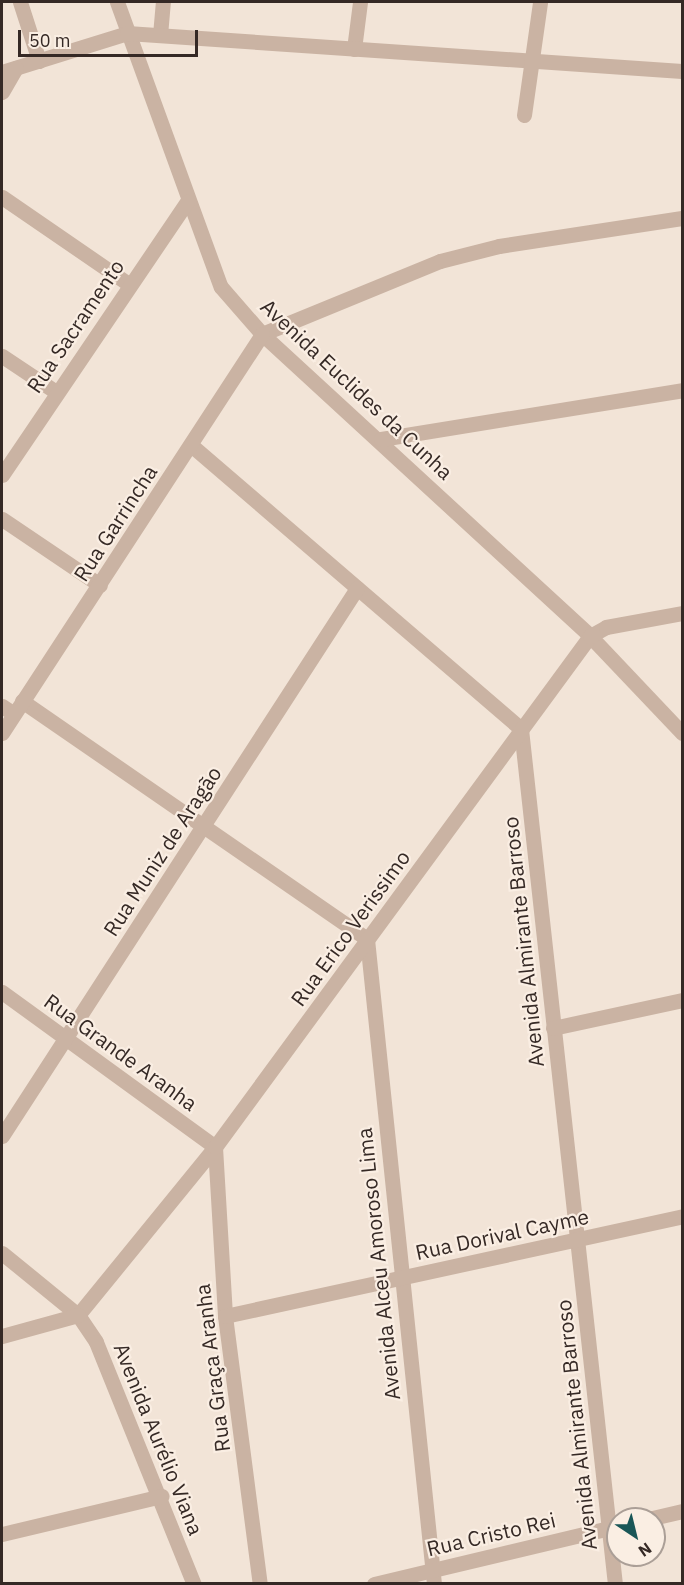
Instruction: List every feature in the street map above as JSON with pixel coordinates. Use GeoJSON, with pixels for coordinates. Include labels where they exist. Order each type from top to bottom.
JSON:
{"type":"FeatureCollection","features":[{"type":"Feature","properties":{"kind":"street"},"geometry":{"type":"LineString","coordinates":[[20,2],[39,61]]}},
{"type":"Feature","properties":{"kind":"street","name":"Avenida Euclides da Cunha"},"geometry":{"type":"LineString","coordinates":[[117,2],[187,202],[220,287],[262,334],[381,439],[590,636],[682,733]]}},
{"type":"Feature","properties":{"kind":"street"},"geometry":{"type":"LineString","coordinates":[[160,35],[163,2]]}},
{"type":"Feature","properties":{"kind":"street"},"geometry":{"type":"LineString","coordinates":[[354,49],[360,2]]}},
{"type":"Feature","properties":{"kind":"street"},"geometry":{"type":"LineString","coordinates":[[524,116],[540,2]]}},
{"type":"Feature","properties":{"kind":"street"},"geometry":{"type":"LineString","coordinates":[[2,92],[9,70],[127,33],[682,71]]}},
{"type":"Feature","properties":{"kind":"street"},"geometry":{"type":"LineString","coordinates":[[2,197],[128,283]]}},
{"type":"Feature","properties":{"kind":"street","name":"Rua Sacramento"},"geometry":{"type":"LineString","coordinates":[[2,476],[128,283],[187,202]]}},
{"type":"Feature","properties":{"kind":"street"},"geometry":{"type":"LineString","coordinates":[[262,334],[440,261],[499,246],[682,218]]}},
{"type":"Feature","properties":{"kind":"street","name":"Rua Garrincha"},"geometry":{"type":"LineString","coordinates":[[2,733],[13,707],[100,585],[262,334]]}},
{"type":"Feature","properties":{"kind":"street"},"geometry":{"type":"LineString","coordinates":[[2,356],[56,392]]}},
{"type":"Feature","properties":{"kind":"street"},"geometry":{"type":"LineString","coordinates":[[381,439],[682,390]]}},
{"type":"Feature","properties":{"kind":"street"},"geometry":{"type":"LineString","coordinates":[[190,445],[521,729]]}},
{"type":"Feature","properties":{"kind":"street"},"geometry":{"type":"LineString","coordinates":[[2,519],[100,585]]}},
{"type":"Feature","properties":{"kind":"street","name":"Rua Muniz de Aragão"},"geometry":{"type":"LineString","coordinates":[[2,1136],[357,588]]}},
{"type":"Feature","properties":{"kind":"street"},"geometry":{"type":"LineString","coordinates":[[590,636],[606,627],[682,613]]}},
{"type":"Feature","properties":{"kind":"street","name":"Rua Erico Verissimo"},"geometry":{"type":"LineString","coordinates":[[78,1315],[215,1147],[590,636]]}},
{"type":"Feature","properties":{"kind":"street"},"geometry":{"type":"LineString","coordinates":[[13,707],[203,826],[367,939]]}},
{"type":"Feature","properties":{"kind":"street","name":"Avenida Almirante Barroso"},"geometry":{"type":"LineString","coordinates":[[521,729],[577,1239],[610,1507]]}},
{"type":"Feature","properties":{"kind":"street","name":"Avenida Alceu Amoroso Lima"},"geometry":{"type":"LineString","coordinates":[[367,939],[399,1278],[434,1577]]}},
{"type":"Feature","properties":{"kind":"street","name":"Rua Grande Aranha"},"geometry":{"type":"LineString","coordinates":[[2,992],[215,1147]]}},
{"type":"Feature","properties":{"kind":"street"},"geometry":{"type":"LineString","coordinates":[[553,1028],[682,1000]]}},
{"type":"Feature","properties":{"kind":"street","name":"Rua Graça Aranha"},"geometry":{"type":"LineString","coordinates":[[215,1147],[225,1316],[260,1584]]}},
{"type":"Feature","properties":{"kind":"street","name":"Rua Dorival Cayme"},"geometry":{"type":"LineString","coordinates":[[225,1316],[682,1216]]}},
{"type":"Feature","properties":{"kind":"street","name":"Avenida Aurélio Viana"},"geometry":{"type":"LineString","coordinates":[[2,1253],[78,1315],[111,1368],[194,1584]]}},
{"type":"Feature","properties":{"kind":"street"},"geometry":{"type":"LineString","coordinates":[[2,1336],[78,1315]]}},
{"type":"Feature","properties":{"kind":"street"},"geometry":{"type":"LineString","coordinates":[[2,1534],[162,1496]]}},
{"type":"Feature","properties":{"kind":"street"},"geometry":{"type":"LineString","coordinates":[[666,1515],[682,1511]]}},
{"type":"Feature","properties":{"kind":"street","name":"Rua Cristo Rei"},"geometry":{"type":"LineString","coordinates":[[374,1584],[434,1577],[606,1529]]}},
{"type":"Feature","properties":{"kind":"street","name":"Avenida Almirante Barroso"},"geometry":{"type":"LineString","coordinates":[[614,1567],[615,1584]]}}]}
